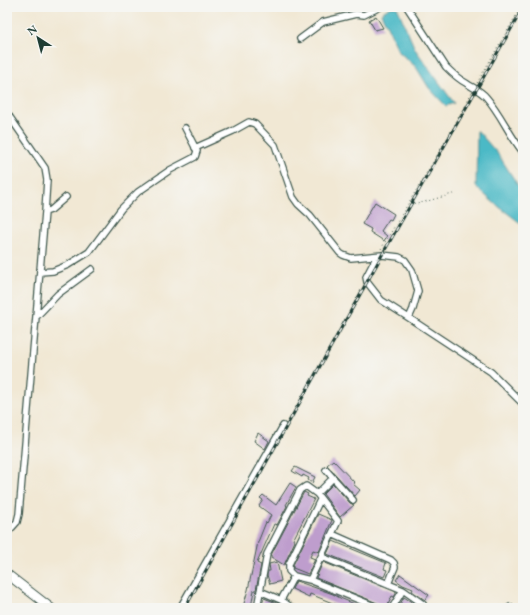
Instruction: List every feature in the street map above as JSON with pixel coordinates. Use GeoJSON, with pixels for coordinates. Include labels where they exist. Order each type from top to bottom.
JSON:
{"type":"FeatureCollection","features":[{"type":"Feature","properties":{"kind":"main road"},"geometry":{"type":"LineString","coordinates":[[7,574],[48,607]]}},
{"type":"Feature","properties":{"kind":"street"},"geometry":{"type":"LineString","coordinates":[[300,39],[323,22],[356,14],[364,15],[380,7]]}},
{"type":"Feature","properties":{"kind":"street"},"geometry":{"type":"LineString","coordinates":[[407,7],[446,67],[454,75],[478,89],[489,100],[523,152]]}},
{"type":"Feature","properties":{"kind":"street"},"geometry":{"type":"LineString","coordinates":[[7,113],[45,168],[47,180],[46,212],[19,514],[17,522],[7,533]]}},
{"type":"Feature","properties":{"kind":"street"},"geometry":{"type":"LineString","coordinates":[[195,148],[249,122],[255,124],[274,145],[293,197],[310,215],[340,253],[351,258],[399,256],[405,260],[412,270],[418,291],[409,318]]}},
{"type":"Feature","properties":{"kind":"street"},"geometry":{"type":"LineString","coordinates":[[40,272],[53,271],[68,265],[89,252],[121,209],[138,192],[170,170],[195,156],[197,152],[186,128]]}},
{"type":"Feature","properties":{"kind":"street"},"geometry":{"type":"LineString","coordinates":[[46,212],[52,210],[66,197]]}},
{"type":"Feature","properties":{"kind":"street"},"geometry":{"type":"LineString","coordinates":[[377,256],[366,277],[367,282],[381,300],[491,372],[523,404]]}},
{"type":"Feature","properties":{"kind":"street"},"geometry":{"type":"LineString","coordinates":[[36,317],[58,294],[92,269]]}},
{"type":"Feature","properties":{"kind":"street"},"geometry":{"type":"LineString","coordinates":[[180,608],[283,426]]}},
{"type":"Feature","properties":{"kind":"street"},"geometry":{"type":"LineString","coordinates":[[326,470],[353,500]]}},
{"type":"Feature","properties":{"kind":"street"},"geometry":{"type":"LineString","coordinates":[[317,494],[333,478]]}},
{"type":"Feature","properties":{"kind":"street"},"geometry":{"type":"LineString","coordinates":[[257,608],[267,554],[300,490],[306,486],[317,494],[320,500],[338,521],[310,580]]}},
{"type":"Feature","properties":{"kind":"street"},"geometry":{"type":"LineString","coordinates":[[320,500],[289,564],[289,571],[294,576],[310,580],[379,608]]}},
{"type":"Feature","properties":{"kind":"street"},"geometry":{"type":"LineString","coordinates":[[332,534],[391,560],[395,567],[388,584]]}},
{"type":"Feature","properties":{"kind":"street"},"geometry":{"type":"LineString","coordinates":[[322,557],[403,590],[423,604],[424,608]]}},
{"type":"Feature","properties":{"kind":"street"},"geometry":{"type":"LineString","coordinates":[[281,600],[294,576]]}},
{"type":"Feature","properties":{"kind":"street"},"geometry":{"type":"LineString","coordinates":[[392,608],[403,590]]}},
{"type":"Feature","properties":{"kind":"street"},"geometry":{"type":"LineString","coordinates":[[260,591],[281,600],[292,608]]}},
{"type":"Feature","properties":{"kind":"street"},"geometry":{"type":"LineString","coordinates":[[320,608],[328,608]]}},
{"type":"Feature","properties":{"kind":"lane"},"geometry":{"type":"LineString","coordinates":[[506,608],[510,605],[516,608]]}},
{"type":"Feature","properties":{"kind":"path"},"geometry":{"type":"LineString","coordinates":[[377,256],[448,137],[474,88],[521,7]]}},
{"type":"Feature","properties":{"kind":"path"},"geometry":{"type":"LineString","coordinates":[[409,202],[418,204],[456,193]]}},
{"type":"Feature","properties":{"kind":"water"},"geometry":{"type":"Polygon","coordinates":[[[391,7],[397,7],[415,49],[454,103],[446,106],[429,88],[416,67],[399,52],[381,13],[391,7]]]}},
{"type":"Feature","properties":{"kind":"water"},"geometry":{"type":"Polygon","coordinates":[[[477,130],[498,154],[523,193],[523,225],[476,187],[477,130]]]}},
{"type":"Feature","properties":{"kind":"building"},"geometry":{"type":"Polygon","coordinates":[[[376,16],[383,28],[375,30],[369,20],[376,16]]]}},
{"type":"Feature","properties":{"kind":"building"},"geometry":{"type":"Polygon","coordinates":[[[375,202],[394,214],[391,220],[389,219],[381,231],[387,236],[384,241],[370,232],[371,229],[362,224],[375,202]]]}},
{"type":"Feature","properties":{"kind":"building"},"geometry":{"type":"Polygon","coordinates":[[[258,433],[269,441],[265,449],[254,441],[258,433]]]}},
{"type":"Feature","properties":{"kind":"building"},"geometry":{"type":"Polygon","coordinates":[[[333,460],[360,490],[355,496],[327,465],[333,460]]]}},
{"type":"Feature","properties":{"kind":"building"},"geometry":{"type":"Polygon","coordinates":[[[295,467],[315,477],[312,483],[308,480],[309,478],[303,475],[302,477],[292,471],[295,467]]]}},
{"type":"Feature","properties":{"kind":"building"},"geometry":{"type":"Polygon","coordinates":[[[290,483],[296,487],[277,525],[274,524],[257,563],[261,565],[251,608],[243,607],[258,542],[266,522],[267,523],[271,515],[259,506],[263,500],[260,498],[263,495],[276,505],[290,483]]]}},
{"type":"Feature","properties":{"kind":"building"},"geometry":{"type":"Polygon","coordinates":[[[333,484],[350,503],[354,505],[340,517],[323,494],[333,484]]]}},
{"type":"Feature","properties":{"kind":"building"},"geometry":{"type":"Polygon","coordinates":[[[304,492],[308,494],[307,496],[314,499],[293,540],[295,541],[284,565],[271,557],[271,555],[304,492]]]}},
{"type":"Feature","properties":{"kind":"building"},"geometry":{"type":"Polygon","coordinates":[[[318,514],[332,520],[319,552],[313,550],[310,557],[315,559],[308,574],[293,568],[293,565],[318,514]]]}},
{"type":"Feature","properties":{"kind":"building"},"geometry":{"type":"Polygon","coordinates":[[[333,541],[386,563],[384,569],[387,570],[384,577],[327,554],[333,541]]]}},
{"type":"Feature","properties":{"kind":"building"},"geometry":{"type":"Polygon","coordinates":[[[277,562],[281,581],[270,584],[267,575],[268,571],[270,571],[269,564],[277,562]]]}},
{"type":"Feature","properties":{"kind":"building"},"geometry":{"type":"Polygon","coordinates":[[[323,562],[396,592],[396,594],[394,597],[392,596],[387,607],[316,578],[323,562]]]}},
{"type":"Feature","properties":{"kind":"building"},"geometry":{"type":"Polygon","coordinates":[[[400,574],[429,595],[425,600],[412,591],[413,589],[396,580],[400,574]]]}},
{"type":"Feature","properties":{"kind":"building"},"geometry":{"type":"Polygon","coordinates":[[[296,581],[333,594],[364,608],[345,608],[310,594],[309,597],[292,589],[296,581]]]}},
{"type":"Feature","properties":{"kind":"building"},"geometry":{"type":"Polygon","coordinates":[[[404,597],[419,607],[420,608],[398,608],[404,597]]]}},
{"type":"Feature","properties":{"kind":"building"},"geometry":{"type":"Polygon","coordinates":[[[264,598],[279,604],[279,608],[261,608],[264,598]]]}},
{"type":"Feature","properties":{"kind":"railway"},"geometry":{"type":"LineString","coordinates":[[185,608],[382,255],[523,8]]}}]}
